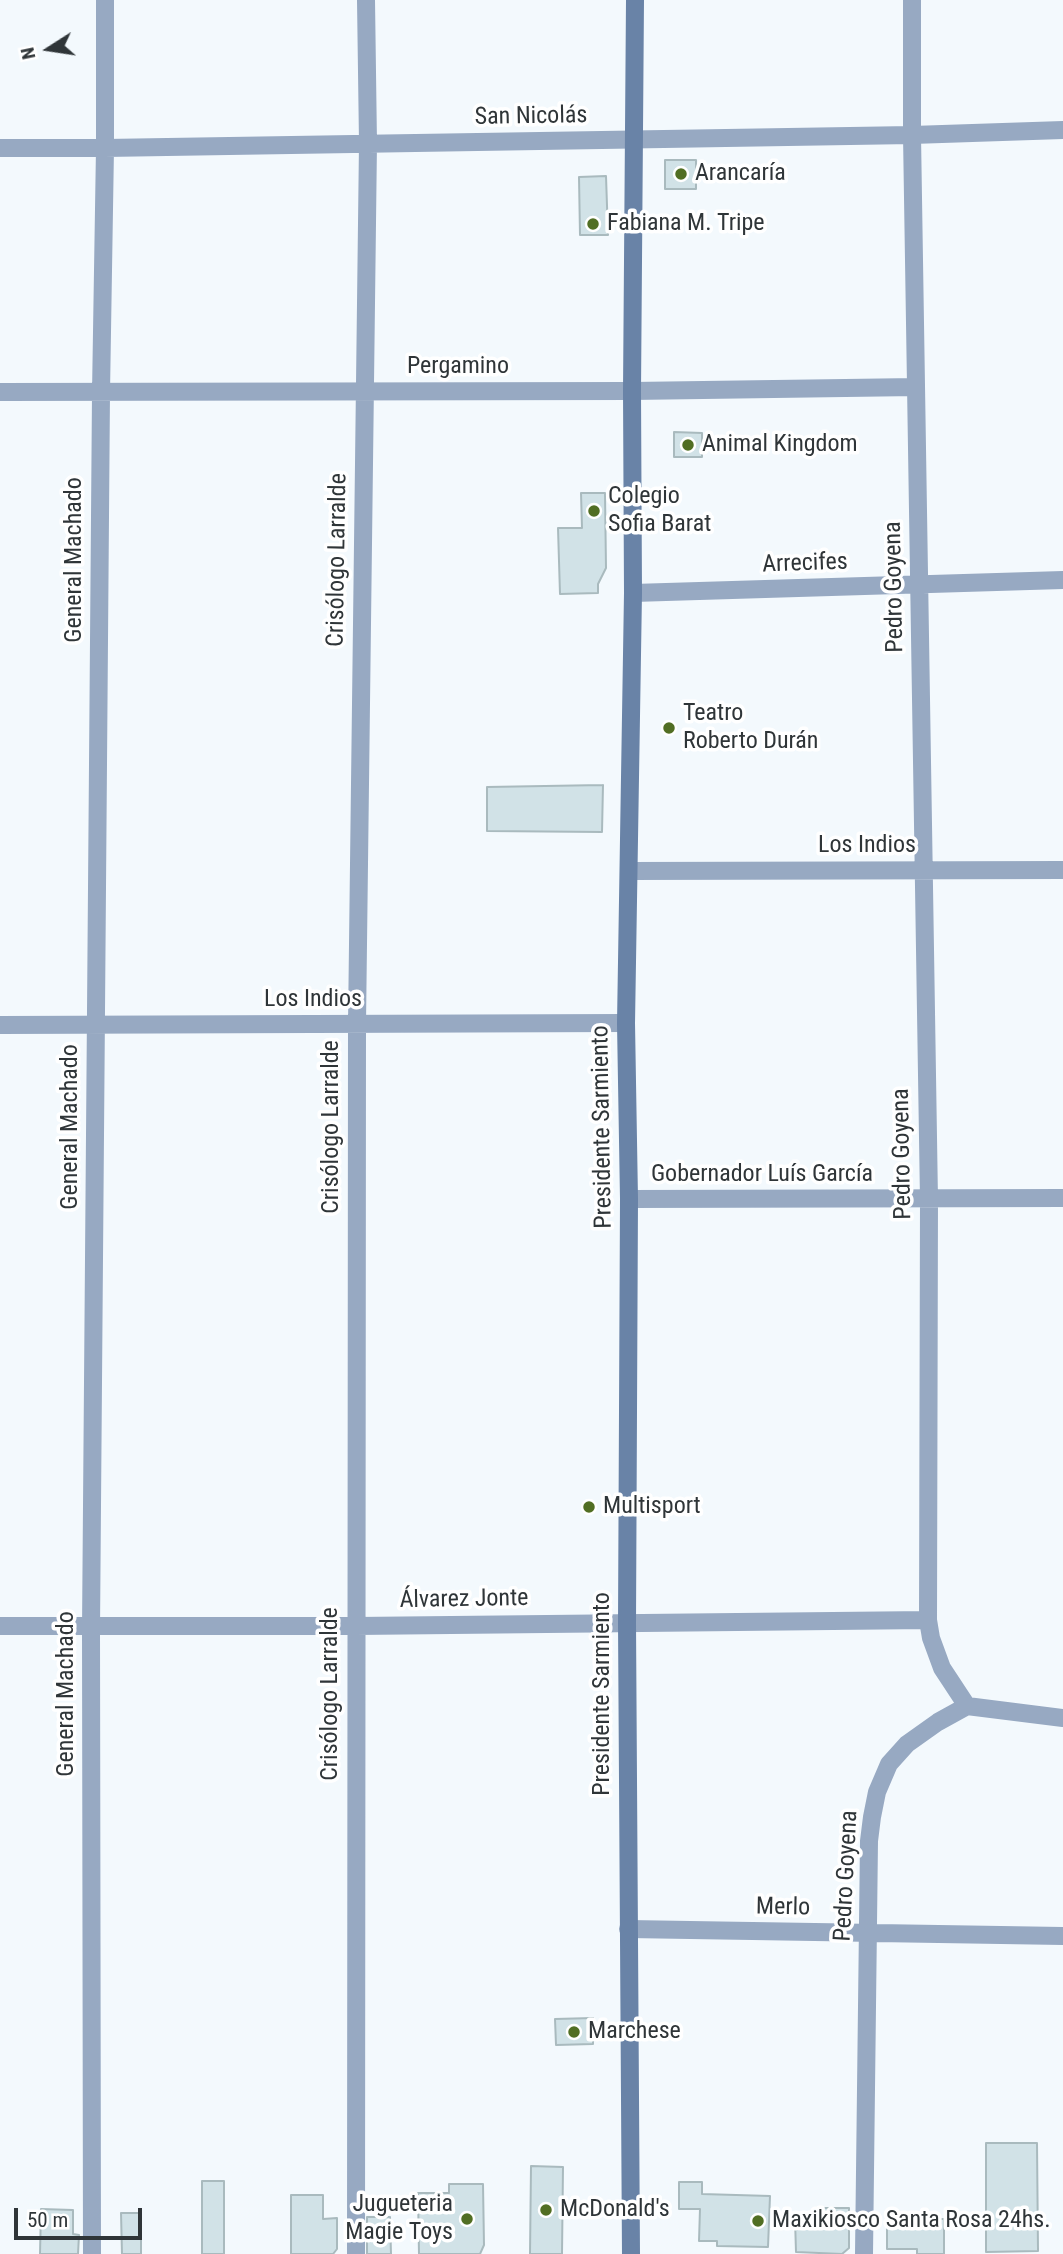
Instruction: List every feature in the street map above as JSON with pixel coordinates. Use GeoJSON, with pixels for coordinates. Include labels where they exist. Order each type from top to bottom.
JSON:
{"type":"FeatureCollection","features":[{"type":"Feature","properties":{"kind":"main road","name":"Presidente Sarmiento"},"geometry":{"type":"LineString","coordinates":[[631,2254],[627,1622],[629,1199],[626,1023],[633,593],[635,0]]}},
{"type":"Feature","properties":{"kind":"street","name":"General Machado"},"geometry":{"type":"LineString","coordinates":[[92,2254],[91,1628],[105,0]]}},
{"type":"Feature","properties":{"kind":"street","name":"Crisólogo Larralde"},"geometry":{"type":"LineString","coordinates":[[356,2254],[357,1024],[368,143],[366,0]]}},
{"type":"Feature","properties":{"kind":"street","name":"Pedro Goyena"},"geometry":{"type":"LineString","coordinates":[[864,2254],[869,1841],[877,1792],[889,1764],[907,1744],[967,1706],[942,1668],[931,1638],[928,1620],[929,1199],[912,0]]}},
{"type":"Feature","properties":{"kind":"street","name":"San Nicolás"},"geometry":{"type":"LineString","coordinates":[[0,148],[105,149],[1063,130]]}},
{"type":"Feature","properties":{"kind":"street","name":"Pergamino"},"geometry":{"type":"LineString","coordinates":[[0,392],[632,391],[916,387]]}},
{"type":"Feature","properties":{"kind":"street","name":"Arrecifes"},"geometry":{"type":"LineString","coordinates":[[633,593],[1063,580]]}},
{"type":"Feature","properties":{"kind":"street","name":"Los Indios"},"geometry":{"type":"LineString","coordinates":[[629,872],[1063,870]]}},
{"type":"Feature","properties":{"kind":"street","name":"Los Indios"},"geometry":{"type":"LineString","coordinates":[[0,1025],[626,1023]]}},
{"type":"Feature","properties":{"kind":"street","name":"Gobernador Luís García"},"geometry":{"type":"LineString","coordinates":[[629,1199],[1063,1198]]}},
{"type":"Feature","properties":{"kind":"street","name":"Álvarez Jonte"},"geometry":{"type":"LineString","coordinates":[[0,1626],[91,1628],[928,1620]]}},
{"type":"Feature","properties":{"kind":"street"},"geometry":{"type":"LineString","coordinates":[[967,1706],[1063,1718]]}},
{"type":"Feature","properties":{"kind":"street","name":"Merlo"},"geometry":{"type":"LineString","coordinates":[[628,1929],[1063,1936]]}},
{"type":"Feature","properties":{"kind":"building","name":"Arancaría"},"geometry":{"type":"Polygon","coordinates":[[[665,160],[696,160],[696,189],[665,189],[665,160]]]}},
{"type":"Feature","properties":{"kind":"building"},"geometry":{"type":"Polygon","coordinates":[[[606,176],[608,235],[580,235],[579,177],[606,176]]]}},
{"type":"Feature","properties":{"kind":"building","name":"Animal Kingdom"},"geometry":{"type":"Polygon","coordinates":[[[674,432],[702,433],[702,457],[674,457],[674,432]]]}},
{"type":"Feature","properties":{"kind":"building"},"geometry":{"type":"Polygon","coordinates":[[[581,493],[605,493],[606,568],[598,584],[598,593],[560,594],[558,528],[582,528],[581,493]]]}},
{"type":"Feature","properties":{"kind":"building"},"geometry":{"type":"Polygon","coordinates":[[[603,785],[602,832],[487,831],[487,787],[603,785]]]}},
{"type":"Feature","properties":{"kind":"building","name":"Marchese"},"geometry":{"type":"Polygon","coordinates":[[[593,2018],[593,2044],[556,2045],[555,2019],[593,2018]]]}},
{"type":"Feature","properties":{"kind":"building"},"geometry":{"type":"Polygon","coordinates":[[[986,2143],[1037,2143],[1038,2251],[986,2252],[986,2143]]]}},
{"type":"Feature","properties":{"kind":"building","name":"McDonald's"},"geometry":{"type":"Polygon","coordinates":[[[531,2166],[563,2167],[562,2254],[530,2254],[531,2166]]]}},
{"type":"Feature","properties":{"kind":"building"},"geometry":{"type":"Polygon","coordinates":[[[202,2181],[224,2181],[224,2254],[202,2254],[202,2181]]]}},
{"type":"Feature","properties":{"kind":"building"},"geometry":{"type":"Polygon","coordinates":[[[679,2182],[702,2182],[702,2194],[770,2196],[768,2247],[717,2246],[717,2241],[699,2241],[700,2209],[679,2209],[679,2182]]]}},
{"type":"Feature","properties":{"kind":"building"},"geometry":{"type":"Polygon","coordinates":[[[449,2184],[483,2184],[484,2245],[480,2254],[419,2254],[418,2193],[449,2193],[449,2184]]]}},
{"type":"Feature","properties":{"kind":"building"},"geometry":{"type":"Polygon","coordinates":[[[291,2195],[323,2195],[323,2219],[337,2218],[337,2249],[333,2254],[291,2254],[291,2195]]]}},
{"type":"Feature","properties":{"kind":"building"},"geometry":{"type":"Polygon","coordinates":[[[818,2208],[849,2208],[849,2248],[842,2254],[796,2252],[795,2219],[818,2219],[818,2208]]]}},
{"type":"Feature","properties":{"kind":"building"},"geometry":{"type":"Polygon","coordinates":[[[41,2209],[73,2210],[73,2234],[79,2235],[78,2254],[40,2254],[41,2209]]]}},
{"type":"Feature","properties":{"kind":"building"},"geometry":{"type":"Polygon","coordinates":[[[121,2213],[141,2213],[141,2254],[122,2254],[121,2213]]]}},
{"type":"Feature","properties":{"kind":"building"},"geometry":{"type":"Polygon","coordinates":[[[367,2217],[390,2217],[391,2254],[367,2254],[367,2217]]]}},
{"type":"Feature","properties":{"kind":"building"},"geometry":{"type":"Polygon","coordinates":[[[887,2219],[944,2219],[944,2254],[917,2254],[917,2249],[887,2249],[887,2219]]]}},
{"type":"Feature","properties":{"kind":"place","name":"Arancaría"},"geometry":{"type":"Point","coordinates":[681,174]}},
{"type":"Feature","properties":{"kind":"place","name":"Fabiana M. Tripe"},"geometry":{"type":"Point","coordinates":[593,224]}},
{"type":"Feature","properties":{"kind":"place","name":"Animal Kingdom"},"geometry":{"type":"Point","coordinates":[688,445]}},
{"type":"Feature","properties":{"kind":"place","name":"Colegio Sofia Barat"},"geometry":{"type":"Point","coordinates":[594,511]}},
{"type":"Feature","properties":{"kind":"place","name":"Teatro Roberto Durán"},"geometry":{"type":"Point","coordinates":[669,728]}},
{"type":"Feature","properties":{"kind":"place","name":"Multisport"},"geometry":{"type":"Point","coordinates":[589,1507]}},
{"type":"Feature","properties":{"kind":"place","name":"Marchese"},"geometry":{"type":"Point","coordinates":[574,2032]}},
{"type":"Feature","properties":{"kind":"place","name":"McDonald's"},"geometry":{"type":"Point","coordinates":[546,2210]}},
{"type":"Feature","properties":{"kind":"place","name":"Jugueteria Magie Toys"},"geometry":{"type":"Point","coordinates":[467,2219]}},
{"type":"Feature","properties":{"kind":"place","name":"Maxikiosco Santa Rosa 24hs."},"geometry":{"type":"Point","coordinates":[758,2221]}}]}
